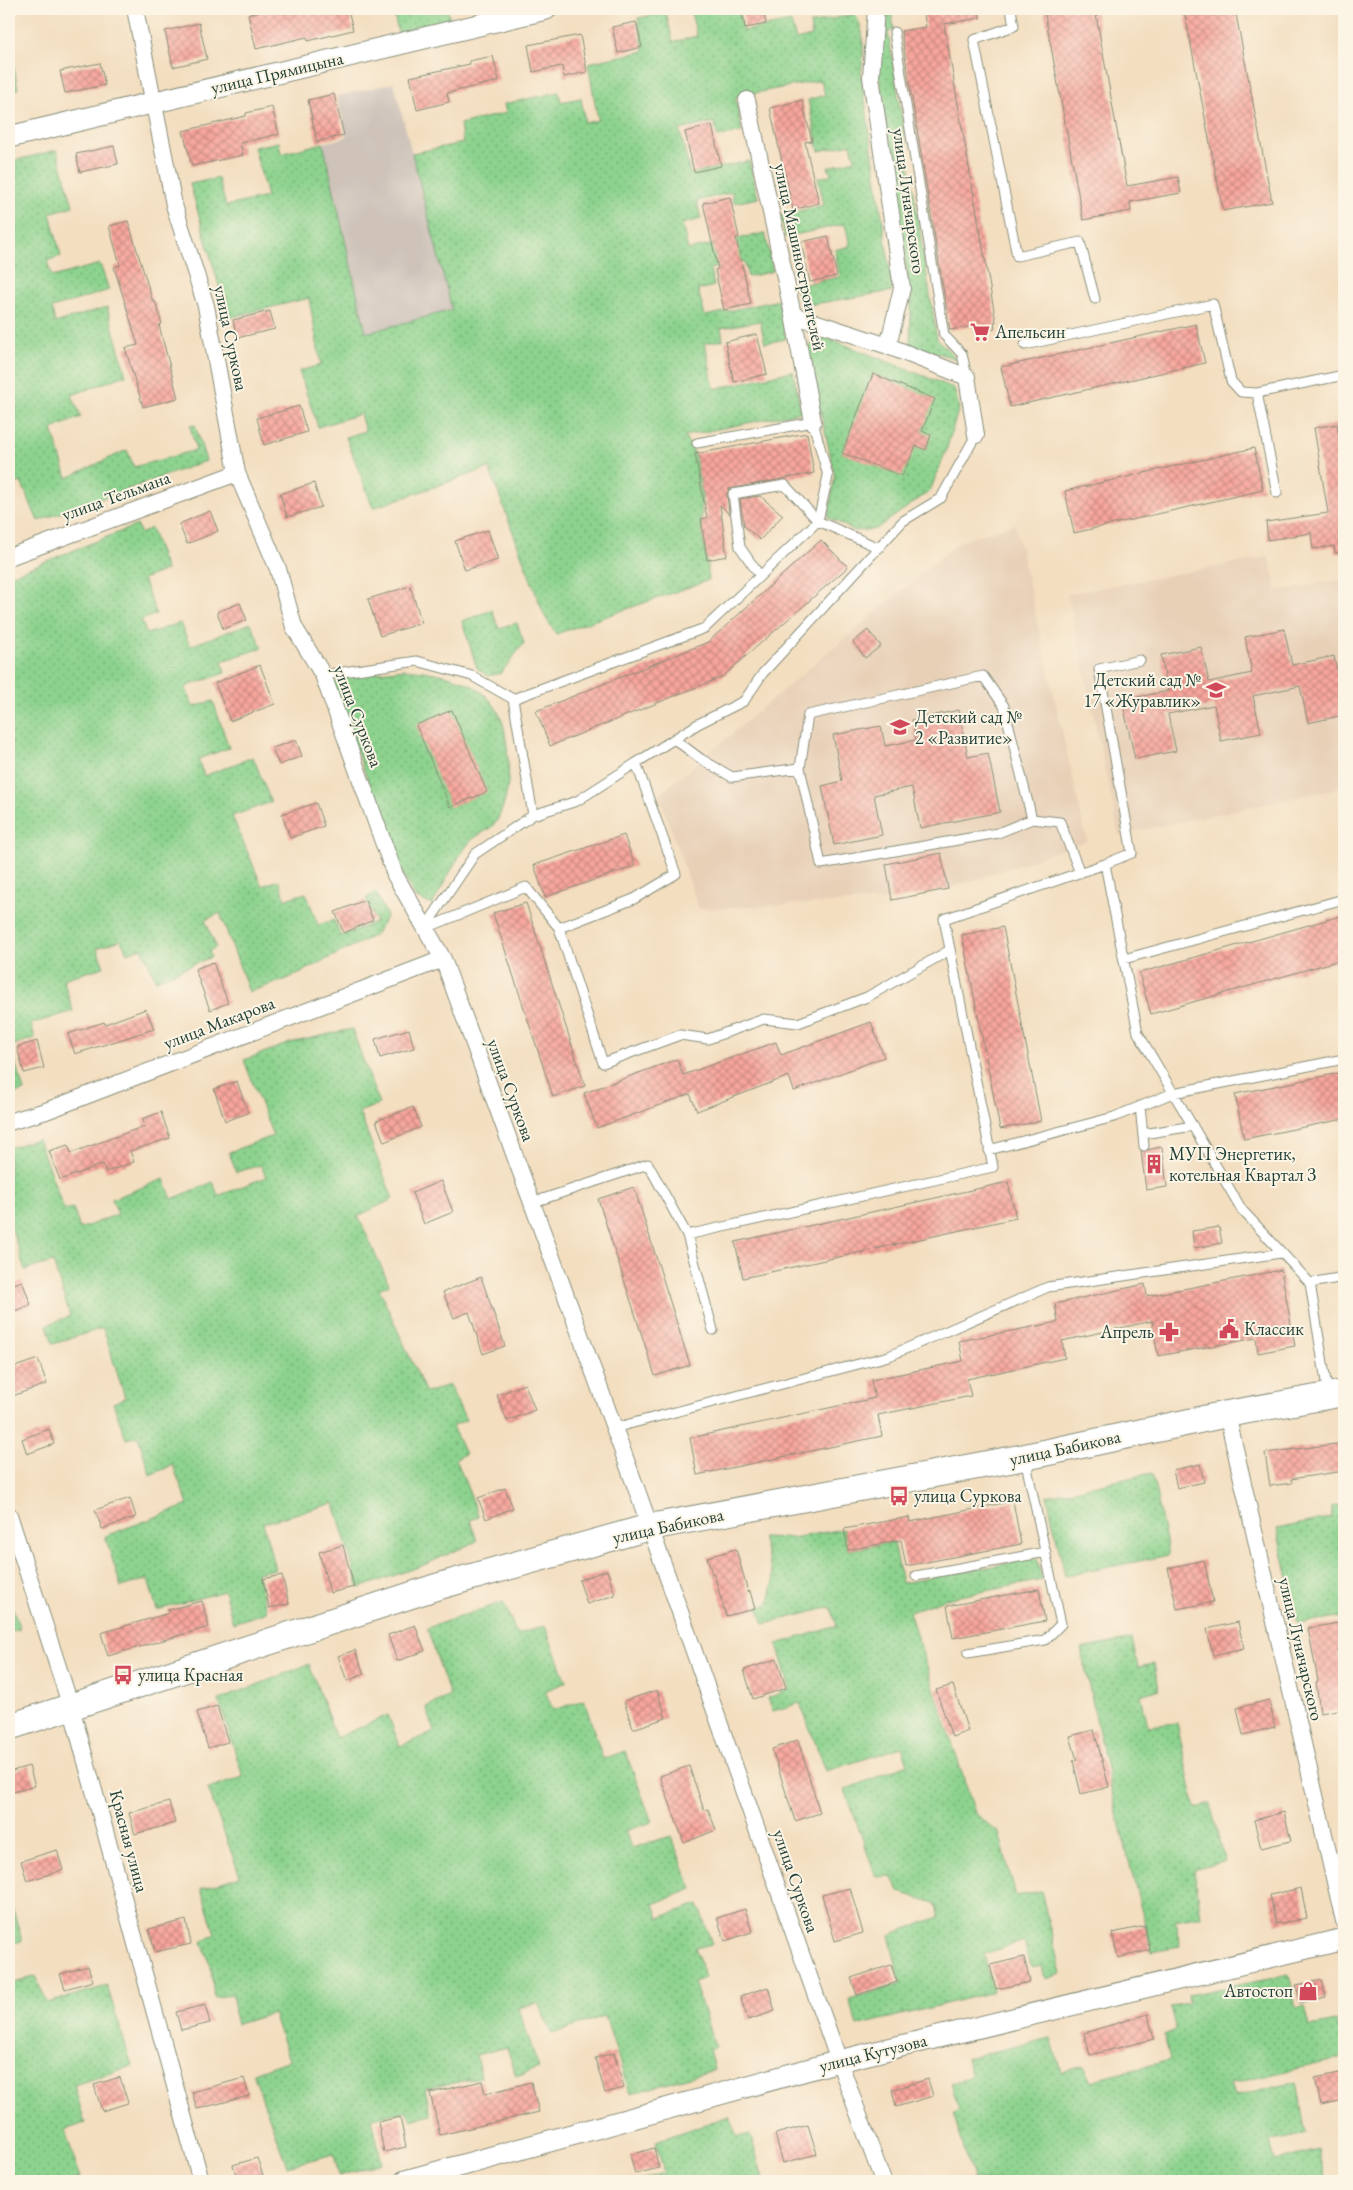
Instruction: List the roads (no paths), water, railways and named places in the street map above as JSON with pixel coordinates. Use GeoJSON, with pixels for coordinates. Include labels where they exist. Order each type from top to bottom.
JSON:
{"type":"FeatureCollection","features":[{"type":"Feature","properties":{"kind":"main road","name":"улица Бабикова"},"geometry":{"type":"LineString","coordinates":[[9,1727],[436,1587],[650,1528],[1024,1457],[1226,1414],[1336,1395]]}},
{"type":"Feature","properties":{"kind":"street","name":"улица Суркова"},"geometry":{"type":"LineString","coordinates":[[135,9],[174,206],[206,306],[237,473],[278,568],[294,627],[322,675],[395,875],[424,929],[443,959],[530,1203],[614,1428],[839,2061],[884,2181]]}},
{"type":"Feature","properties":{"kind":"street","name":"улица Прямицына"},"geometry":{"type":"LineString","coordinates":[[9,137],[546,9]]}},
{"type":"Feature","properties":{"kind":"street","name":"улица Луначарского"},"geometry":{"type":"LineString","coordinates":[[876,9],[871,77],[902,288],[888,346]]}},
{"type":"Feature","properties":{"kind":"street","name":"улица Машиностроителей"},"geometry":{"type":"LineString","coordinates":[[747,100],[793,315],[813,422]]}},
{"type":"Feature","properties":{"kind":"street"},"geometry":{"type":"LineString","coordinates":[[793,315],[888,346],[967,377],[976,434]]}},
{"type":"Feature","properties":{"kind":"street","name":"улица Тельмана"},"geometry":{"type":"LineString","coordinates":[[9,557],[237,473]]}},
{"type":"Feature","properties":{"kind":"street","name":"улица Макарова"},"geometry":{"type":"LineString","coordinates":[[9,1122],[46,1111],[443,959]]}},
{"type":"Feature","properties":{"kind":"street","name":"улица Луначарского"},"geometry":{"type":"LineString","coordinates":[[1226,1414],[1344,1921]]}},
{"type":"Feature","properties":{"kind":"street","name":"Красная улица"},"geometry":{"type":"LineString","coordinates":[[9,1515],[71,1707],[200,2181]]}},
{"type":"Feature","properties":{"kind":"street","name":"улица Кутузова"},"geometry":{"type":"LineString","coordinates":[[405,2181],[839,2061],[1344,1939]]}},
{"type":"Feature","properties":{"kind":"lane"},"geometry":{"type":"LineString","coordinates":[[1011,9],[1014,26],[974,40],[1017,256],[1080,242],[1095,299]]}},
{"type":"Feature","properties":{"kind":"lane"},"geometry":{"type":"LineString","coordinates":[[894,32],[944,335],[962,354],[967,377]]}},
{"type":"Feature","properties":{"kind":"lane"},"geometry":{"type":"LineString","coordinates":[[1025,345],[1213,304],[1231,381],[1241,392],[1257,393],[1344,375]]}},
{"type":"Feature","properties":{"kind":"lane"},"geometry":{"type":"LineString","coordinates":[[1257,393],[1277,493]]}},
{"type":"Feature","properties":{"kind":"lane"},"geometry":{"type":"LineString","coordinates":[[322,675],[418,661],[472,676],[513,699],[705,628],[818,521],[828,476],[813,422],[697,443]]}},
{"type":"Feature","properties":{"kind":"lane"},"geometry":{"type":"LineString","coordinates":[[424,929],[475,854],[533,815],[577,801],[698,724],[744,701],[763,673],[903,521],[940,498],[976,434]]}},
{"type":"Feature","properties":{"kind":"lane"},"geometry":{"type":"LineString","coordinates":[[760,576],[740,546],[733,494],[785,485],[818,521],[879,548]]}},
{"type":"Feature","properties":{"kind":"lane"},"geometry":{"type":"LineString","coordinates":[[687,1235],[993,1167],[944,919],[1080,873],[1132,853],[1099,669],[1140,660]]}},
{"type":"Feature","properties":{"kind":"lane"},"geometry":{"type":"LineString","coordinates":[[1032,818],[1004,706],[983,676],[808,715],[800,768],[821,864],[998,833],[1032,818],[1060,822],[1080,873]]}},
{"type":"Feature","properties":{"kind":"lane"},"geometry":{"type":"LineString","coordinates":[[513,699],[533,815]]}},
{"type":"Feature","properties":{"kind":"lane"},"geometry":{"type":"LineString","coordinates":[[674,739],[701,760],[732,777],[800,768]]}},
{"type":"Feature","properties":{"kind":"lane"},"geometry":{"type":"LineString","coordinates":[[559,928],[634,899],[676,874],[636,763]]}},
{"type":"Feature","properties":{"kind":"lane"},"geometry":{"type":"LineString","coordinates":[[1105,864],[1138,1032],[1242,1210],[1310,1283],[1336,1395]]}},
{"type":"Feature","properties":{"kind":"lane"},"geometry":{"type":"LineString","coordinates":[[424,929],[526,887],[559,928],[603,1064],[680,1035],[708,1039],[764,1020],[798,1023],[866,997],[950,950]]}},
{"type":"Feature","properties":{"kind":"lane"},"geometry":{"type":"LineString","coordinates":[[1124,959],[1344,899]]}},
{"type":"Feature","properties":{"kind":"lane"},"geometry":{"type":"LineString","coordinates":[[989,1150],[1114,1117],[1173,1093],[1344,1059]]}},
{"type":"Feature","properties":{"kind":"lane"},"geometry":{"type":"LineString","coordinates":[[1140,1106],[1144,1146]]}},
{"type":"Feature","properties":{"kind":"lane"},"geometry":{"type":"LineString","coordinates":[[1143,1134],[1192,1126]]}},
{"type":"Feature","properties":{"kind":"lane"},"geometry":{"type":"LineString","coordinates":[[530,1203],[648,1164],[687,1235],[713,1330]]}},
{"type":"Feature","properties":{"kind":"lane"},"geometry":{"type":"LineString","coordinates":[[614,1428],[889,1356],[1048,1287],[1281,1253]]}},
{"type":"Feature","properties":{"kind":"lane"},"geometry":{"type":"LineString","coordinates":[[1310,1283],[1344,1277]]}},
{"type":"Feature","properties":{"kind":"lane"},"geometry":{"type":"LineString","coordinates":[[968,1653],[1044,1640],[1061,1624],[1024,1457]]}},
{"type":"Feature","properties":{"kind":"lane"},"geometry":{"type":"LineString","coordinates":[[916,1576],[1046,1552]]}},
{"type":"Feature","properties":{"kind":"place","name":"Апельсин"},"geometry":{"type":"Point","coordinates":[980,332]}},
{"type":"Feature","properties":{"kind":"place","name":"Детский сад № 17 «Журавлик»"},"geometry":{"type":"Point","coordinates":[1216,690]}},
{"type":"Feature","properties":{"kind":"place","name":"Детский сад № 2 «Развитие»"},"geometry":{"type":"Point","coordinates":[900,727]}},
{"type":"Feature","properties":{"kind":"place","name":"МУП Энергетик, котельная Квартал З"},"geometry":{"type":"Point","coordinates":[1154,1164]}},
{"type":"Feature","properties":{"kind":"place","name":"Классик"},"geometry":{"type":"Point","coordinates":[1229,1329]}},
{"type":"Feature","properties":{"kind":"place","name":"Апрель"},"geometry":{"type":"Point","coordinates":[1169,1332]}},
{"type":"Feature","properties":{"kind":"place","name":"улица Суркова"},"geometry":{"type":"Point","coordinates":[899,1496]}},
{"type":"Feature","properties":{"kind":"place","name":"улица Красная"},"geometry":{"type":"Point","coordinates":[123,1675]}},
{"type":"Feature","properties":{"kind":"place","name":"Автостоп"},"geometry":{"type":"Point","coordinates":[1308,1991]}}]}
